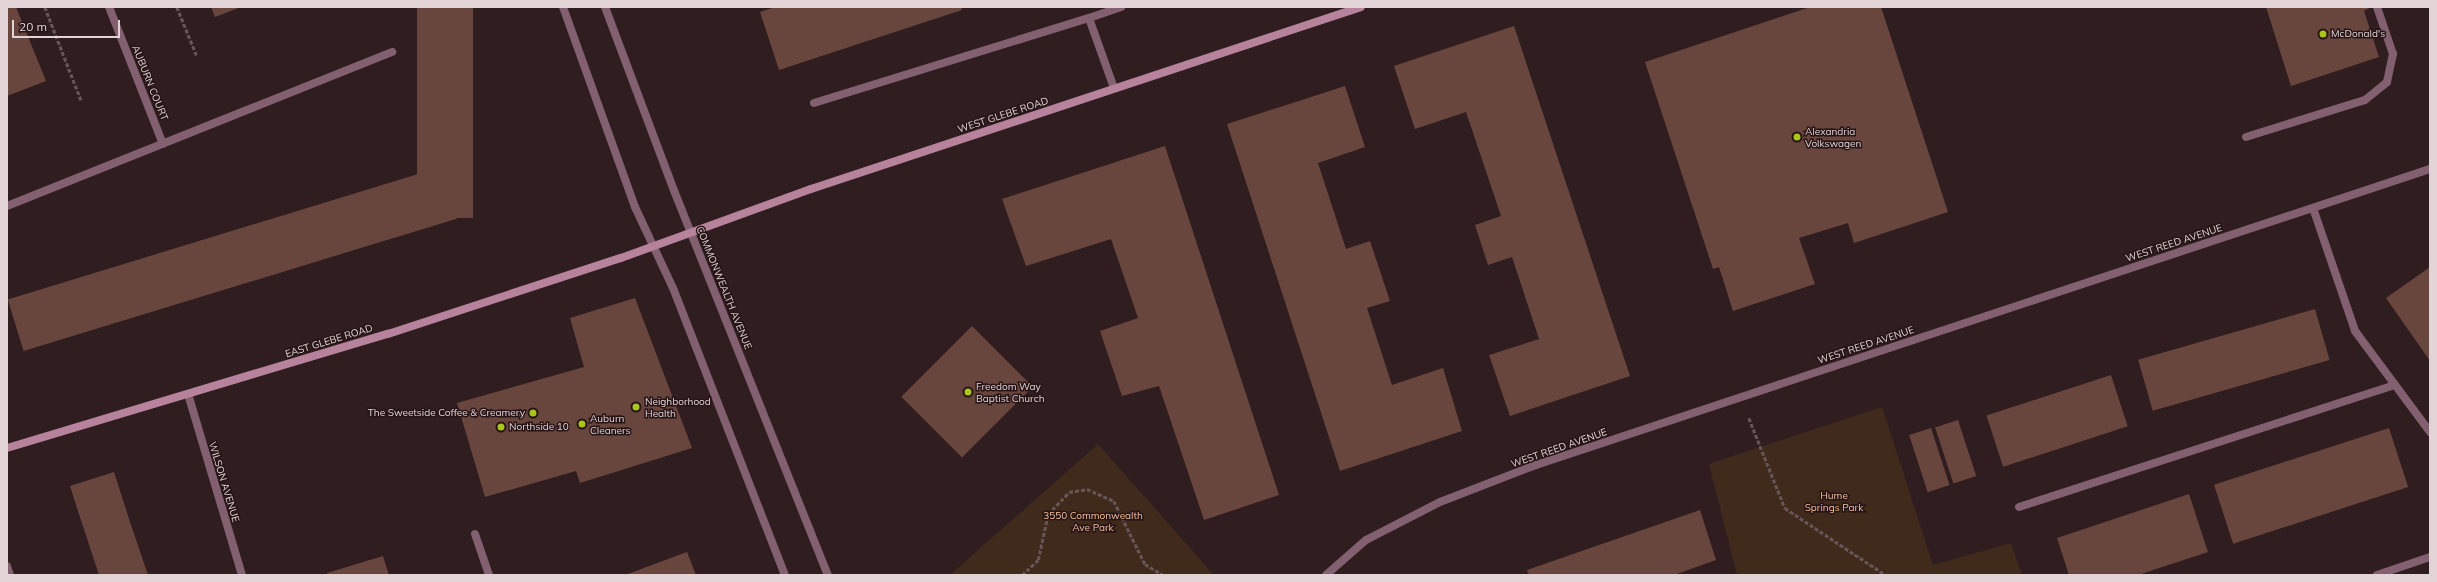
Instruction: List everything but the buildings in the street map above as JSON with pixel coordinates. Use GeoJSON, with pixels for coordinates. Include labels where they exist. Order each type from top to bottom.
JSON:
{"type":"FeatureCollection","features":[{"type":"Feature","properties":{"kind":"main road","name":"WEST GLEBE ROAD"},"geometry":{"type":"LineString","coordinates":[[653,245],[1114,88],[1361,7]]}},
{"type":"Feature","properties":{"kind":"main road","name":"EAST GLEBE ROAD"},"geometry":{"type":"LineString","coordinates":[[7,448],[388,334],[653,245]]}},
{"type":"Feature","properties":{"kind":"street","name":"AUBURN COURT"},"geometry":{"type":"LineString","coordinates":[[109,7],[163,144]]}},
{"type":"Feature","properties":{"kind":"street"},"geometry":{"type":"LineString","coordinates":[[563,7],[635,207],[653,245],[785,575]]}},
{"type":"Feature","properties":{"kind":"street","name":"COMMONWEALTH AVENUE"},"geometry":{"type":"LineString","coordinates":[[605,7],[690,232],[828,575]]}},
{"type":"Feature","properties":{"kind":"street"},"geometry":{"type":"LineString","coordinates":[[814,103],[1121,7]]}},
{"type":"Feature","properties":{"kind":"street"},"geometry":{"type":"LineString","coordinates":[[2246,138],[2365,100],[2387,82],[2393,54],[2377,7]]}},
{"type":"Feature","properties":{"kind":"street"},"geometry":{"type":"LineString","coordinates":[[1089,18],[1114,88]]}},
{"type":"Feature","properties":{"kind":"street"},"geometry":{"type":"LineString","coordinates":[[7,206],[392,52]]}},
{"type":"Feature","properties":{"kind":"street","name":"WEST REED AVENUE"},"geometry":{"type":"LineString","coordinates":[[1326,575],[1366,540],[1440,502],[1536,465],[2430,169]]}},
{"type":"Feature","properties":{"kind":"street"},"geometry":{"type":"LineString","coordinates":[[2313,208],[2355,331],[2430,432]]}},
{"type":"Feature","properties":{"kind":"street"},"geometry":{"type":"LineString","coordinates":[[2019,507],[2395,384]]}},
{"type":"Feature","properties":{"kind":"street","name":"WILSON AVENUE"},"geometry":{"type":"LineString","coordinates":[[188,394],[242,575]]}},
{"type":"Feature","properties":{"kind":"street"},"geometry":{"type":"LineString","coordinates":[[475,534],[489,575]]}},
{"type":"Feature","properties":{"kind":"street"},"geometry":{"type":"LineString","coordinates":[[2377,575],[2430,557]]}},
{"type":"Feature","properties":{"kind":"street"},"geometry":{"type":"LineString","coordinates":[[7,566],[10,575]]}},
{"type":"Feature","properties":{"kind":"path"},"geometry":{"type":"LineString","coordinates":[[45,7],[81,100]]}},
{"type":"Feature","properties":{"kind":"path"},"geometry":{"type":"LineString","coordinates":[[177,7],[197,56]]}},
{"type":"Feature","properties":{"kind":"path"},"geometry":{"type":"LineString","coordinates":[[1741,397],[1785,508],[1886,575]]}},
{"type":"Feature","properties":{"kind":"path"},"geometry":{"type":"LineString","coordinates":[[1022,575],[1038,560],[1048,514],[1068,492],[1087,489],[1114,501],[1145,564],[1163,575]]}},
{"type":"Feature","properties":{"kind":"green space","name":"Hume Springs Park"},"geometry":{"type":"Polygon","coordinates":[[[1882,407],[1933,565],[2011,543],[2022,575],[1737,575],[1709,464],[1882,407]]]}},
{"type":"Feature","properties":{"kind":"green space","name":"3550 Commonwealth Ave Park"},"geometry":{"type":"Polygon","coordinates":[[[1098,444],[1214,575],[950,575],[1071,468],[1098,444]]]}},
{"type":"Feature","properties":{"kind":"place","name":"McDonald's"},"geometry":{"type":"Point","coordinates":[2323,34]}},
{"type":"Feature","properties":{"kind":"place","name":"Alexandria Volkswagen"},"geometry":{"type":"Point","coordinates":[1797,137]}},
{"type":"Feature","properties":{"kind":"place","name":"Freedom Way Baptist Church"},"geometry":{"type":"Point","coordinates":[968,392]}},
{"type":"Feature","properties":{"kind":"place","name":"Neighborhood Health"},"geometry":{"type":"Point","coordinates":[636,407]}},
{"type":"Feature","properties":{"kind":"place","name":"The Sweetside Coffee & Creamery"},"geometry":{"type":"Point","coordinates":[533,413]}},
{"type":"Feature","properties":{"kind":"place","name":"Auburn Cleaners"},"geometry":{"type":"Point","coordinates":[582,424]}},
{"type":"Feature","properties":{"kind":"place","name":"Northside 10"},"geometry":{"type":"Point","coordinates":[501,427]}}]}
